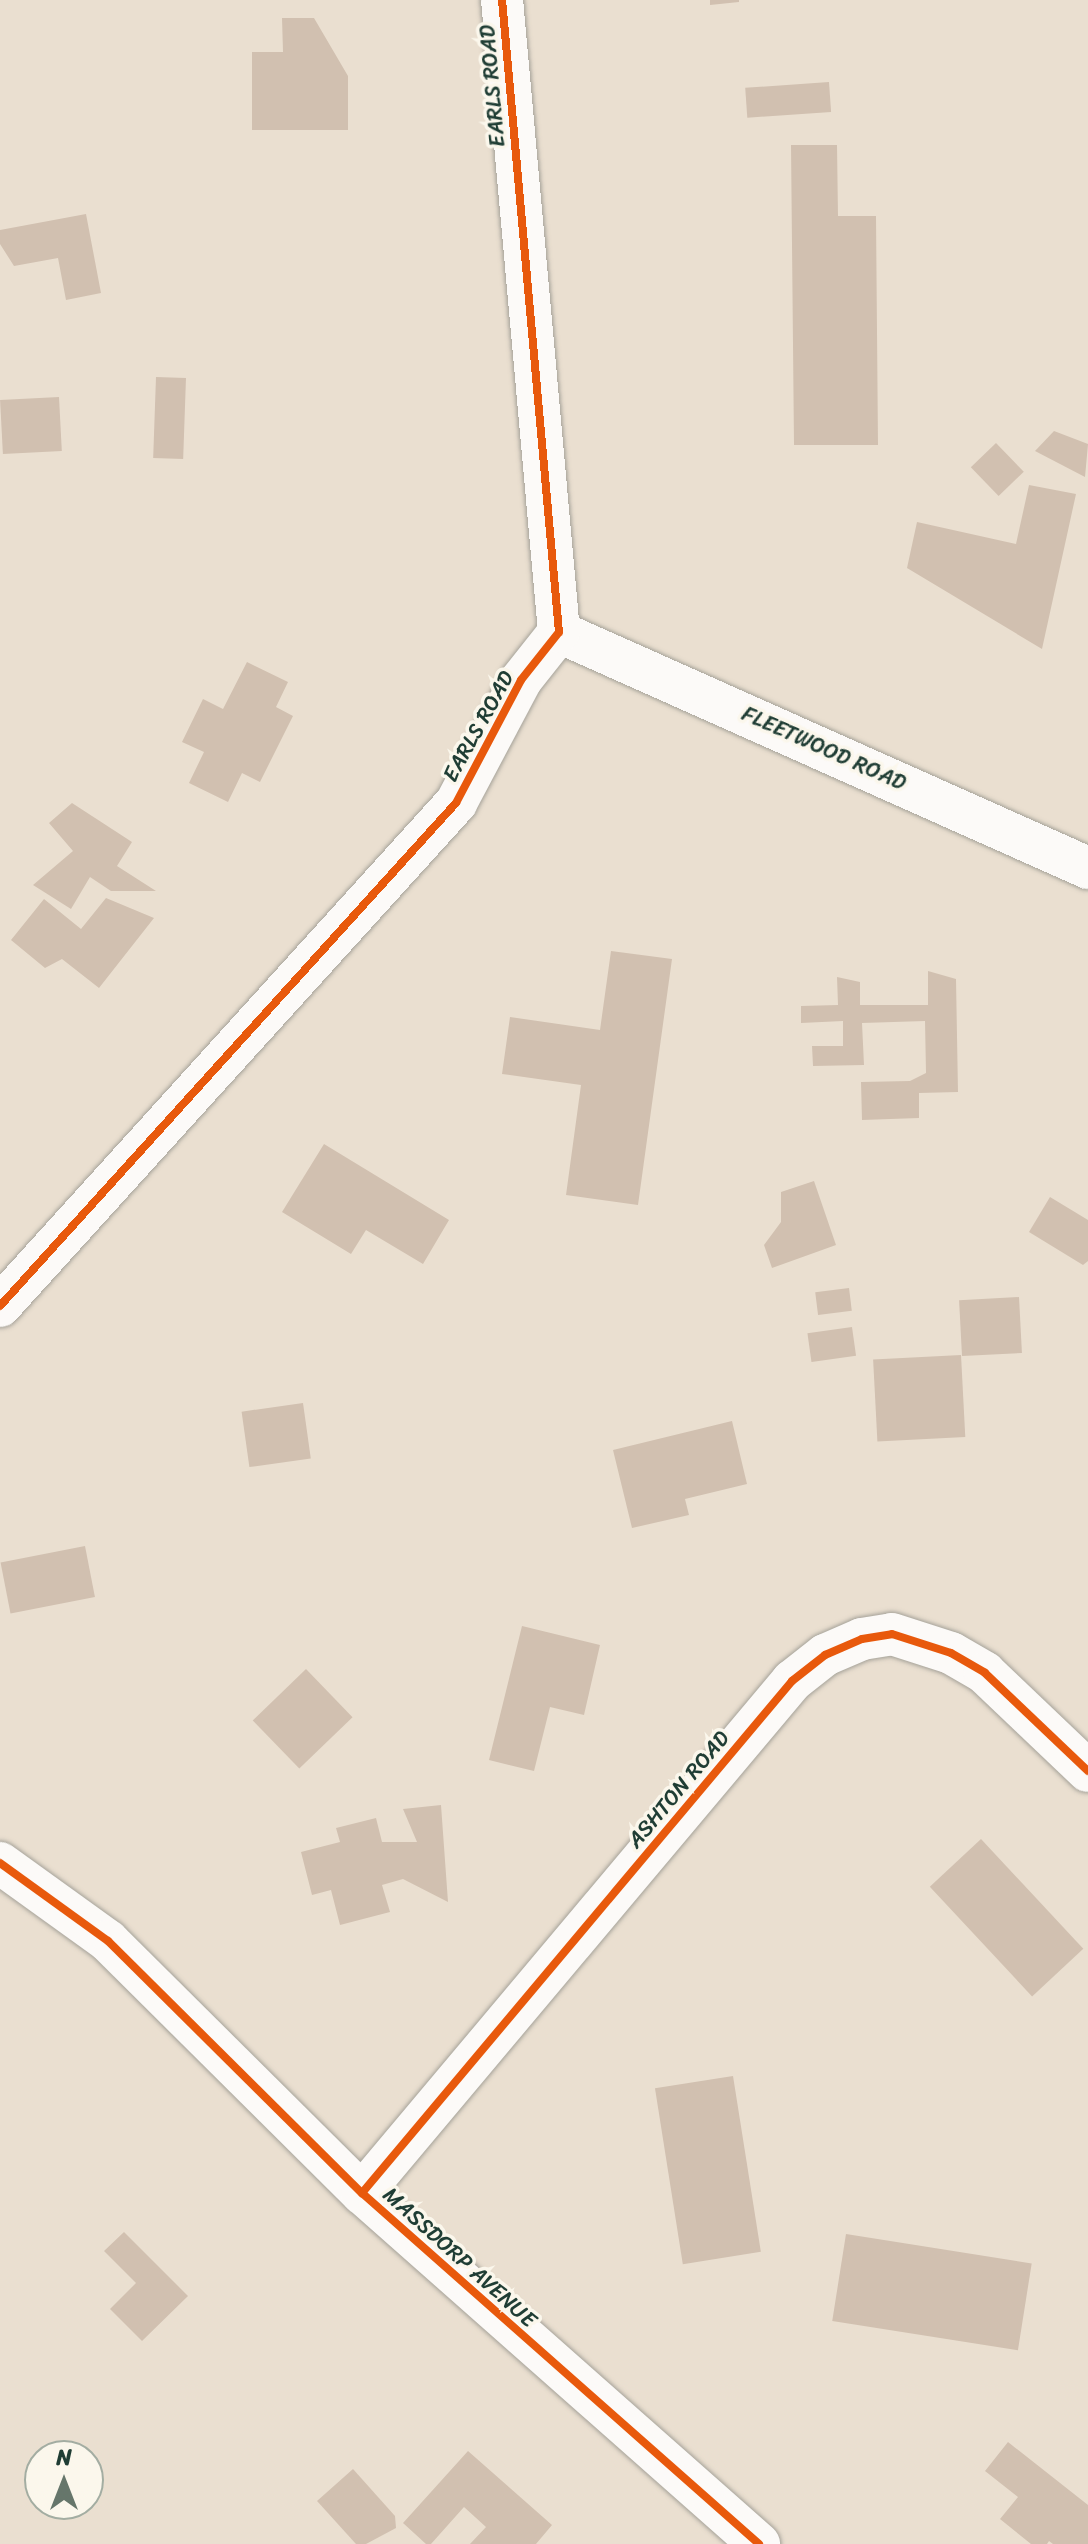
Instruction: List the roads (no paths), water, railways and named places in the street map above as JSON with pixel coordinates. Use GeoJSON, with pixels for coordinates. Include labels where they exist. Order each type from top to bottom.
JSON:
{"type":"FeatureCollection","features":[{"type":"Feature","properties":{"kind":"street","name":"EARLS ROAD"},"geometry":{"type":"LineString","coordinates":[[0,1306],[456,803],[521,680],[559,632],[502,0]]}},
{"type":"Feature","properties":{"kind":"street","name":"FLEETWOOD ROAD"},"geometry":{"type":"LineString","coordinates":[[559,632],[781,728],[1088,868]]}},
{"type":"Feature","properties":{"kind":"street","name":"ASHTON ROAD"},"geometry":{"type":"LineString","coordinates":[[362,2193],[792,1681],[825,1655],[862,1639],[892,1634],[919,1639],[951,1653],[985,1673],[1088,1771]]}},
{"type":"Feature","properties":{"kind":"street","name":"MASSDORP AVENUE"},"geometry":{"type":"LineString","coordinates":[[0,1863],[108,1941],[362,2193],[759,2544]]}}]}
